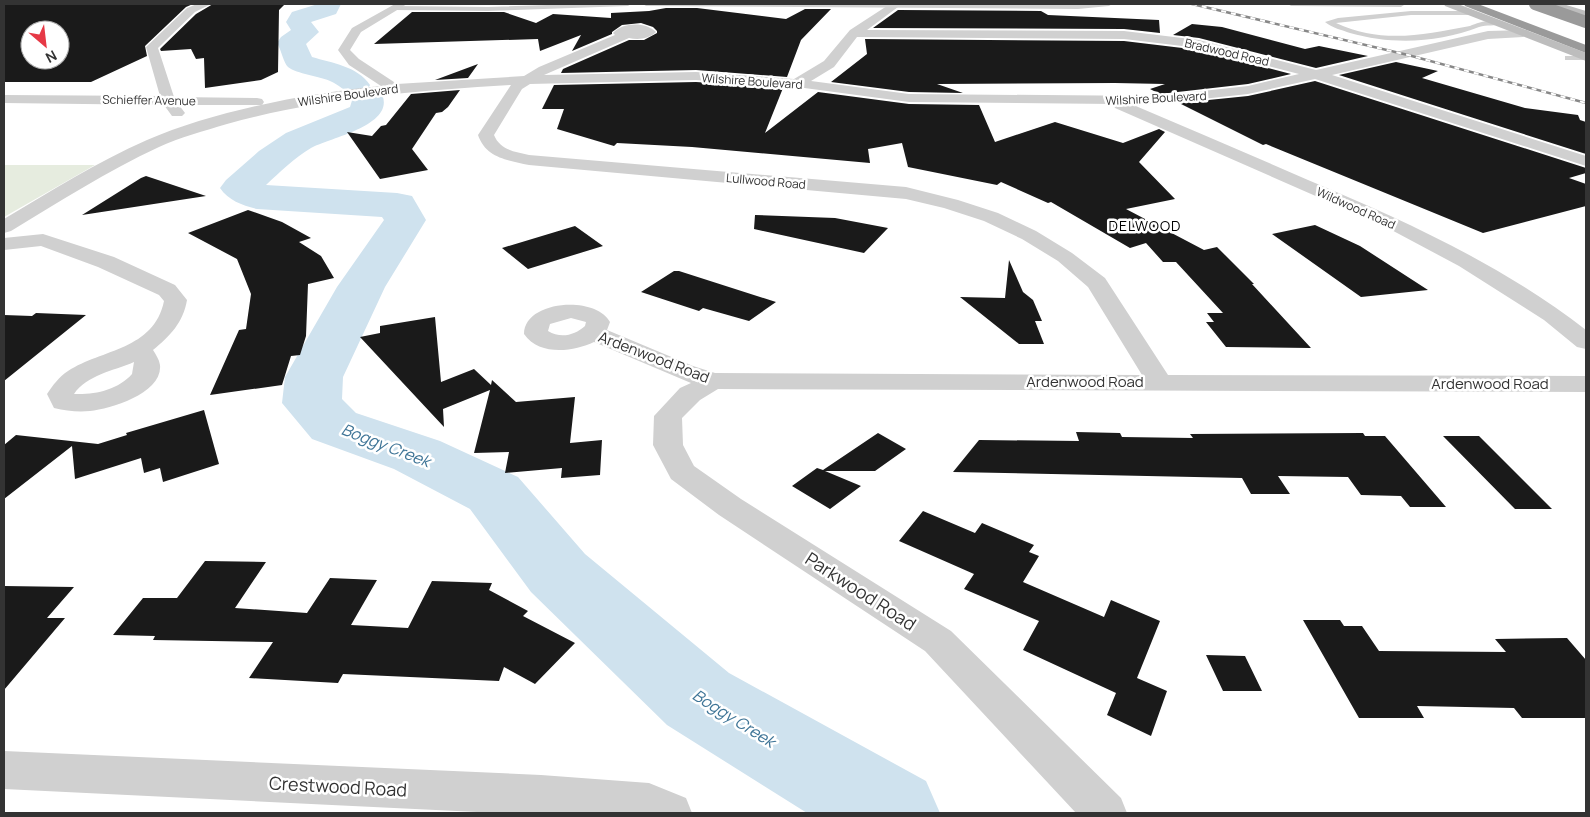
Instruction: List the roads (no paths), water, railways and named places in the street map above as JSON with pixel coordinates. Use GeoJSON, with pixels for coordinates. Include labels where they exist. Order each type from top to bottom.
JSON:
{"type":"FeatureCollection","features":[{"type":"Feature","properties":{"kind":"highway"},"geometry":{"type":"LineString","coordinates":[[1494,4],[1586,38]]}},
{"type":"Feature","properties":{"kind":"highway"},"geometry":{"type":"LineString","coordinates":[[1535,4],[1586,22]]}},
{"type":"Feature","properties":{"kind":"highway"},"geometry":{"type":"LineString","coordinates":[[1547,4],[1586,22]]}},
{"type":"Feature","properties":{"kind":"highway"},"geometry":{"type":"LineString","coordinates":[[1521,7],[1586,30]]}},
{"type":"Feature","properties":{"kind":"highway"},"geometry":{"type":"LineString","coordinates":[[1471,8],[1586,49]]}},
{"type":"Feature","properties":{"kind":"main road"},"geometry":{"type":"LineString","coordinates":[[1449,4],[1471,8],[1522,34],[1586,58]]}},
{"type":"Feature","properties":{"kind":"main road"},"geometry":{"type":"LineString","coordinates":[[1553,4],[1586,15]]}},
{"type":"Feature","properties":{"kind":"street"},"geometry":{"type":"LineString","coordinates":[[189,130],[168,100],[152,47],[191,10],[206,4]]}},
{"type":"Feature","properties":{"kind":"street"},"geometry":{"type":"LineString","coordinates":[[797,83],[830,64],[854,33],[896,4]]}},
{"type":"Feature","properties":{"kind":"street"},"geometry":{"type":"LineString","coordinates":[[394,88],[354,62],[344,50],[356,30],[399,6]]}},
{"type":"Feature","properties":{"kind":"street","name":"Bradwood Road"},"geometry":{"type":"LineString","coordinates":[[854,33],[1124,35],[1199,44],[1318,75],[1586,161]]}},
{"type":"Feature","properties":{"kind":"street","name":"Wilshire Boulevard"},"geometry":{"type":"LineString","coordinates":[[4,227],[120,159],[189,130],[294,103],[394,88],[526,80],[687,76],[797,83],[909,98],[1111,101],[1196,97],[1248,90],[1488,35],[1522,34]]}},
{"type":"Feature","properties":{"kind":"street","name":"Lullwood Road"},"geometry":{"type":"LineString","coordinates":[[626,35],[526,80],[517,86],[486,135],[488,143],[495,150],[529,160],[906,193],[944,202],[991,217],[1029,235],[1065,257],[1097,283],[1159,381]]}},
{"type":"Feature","properties":{"kind":"street","name":"Schieffer Avenue"},"geometry":{"type":"LineString","coordinates":[[4,99],[294,103]]}},
{"type":"Feature","properties":{"kind":"street","name":"Wildwood Road"},"geometry":{"type":"LineString","coordinates":[[1111,101],[1391,222],[1466,262],[1552,315],[1586,342]]}},
{"type":"Feature","properties":{"kind":"street"},"geometry":{"type":"LineString","coordinates":[[38,207],[37,224],[43,240]]}},
{"type":"Feature","properties":{"kind":"street"},"geometry":{"type":"LineString","coordinates":[[4,244],[43,240],[106,262],[167,290],[176,300],[174,315],[140,349]]}},
{"type":"Feature","properties":{"kind":"street","name":"Ardenwood Road"},"geometry":{"type":"LineString","coordinates":[[592,334],[684,372],[712,381],[1159,381],[1586,384]]}},
{"type":"Feature","properties":{"kind":"street","name":"Parkwood Road"},"geometry":{"type":"LineString","coordinates":[[712,381],[690,394],[668,416],[668,445],[682,472],[730,507],[938,641],[1105,813]]}},
{"type":"Feature","properties":{"kind":"street","name":"Crestwood Road"},"geometry":{"type":"LineString","coordinates":[[4,770],[541,795],[648,804],[670,813]]}},
{"type":"Feature","properties":{"kind":"lane"},"geometry":{"type":"LineString","coordinates":[[399,6],[488,9],[628,4]]}},
{"type":"Feature","properties":{"kind":"lane"},"geometry":{"type":"LineString","coordinates":[[646,4],[1078,6],[1109,4]]}},
{"type":"Feature","properties":{"kind":"lane"},"geometry":{"type":"LineString","coordinates":[[1290,4],[1406,5]]}},
{"type":"Feature","properties":{"kind":"lane"},"geometry":{"type":"LineString","coordinates":[[1471,8],[1441,14],[1411,13],[1329,22],[1336,26],[1368,34],[1412,39],[1472,28],[1479,24],[1498,23]]}},
{"type":"Feature","properties":{"kind":"lane"},"geometry":{"type":"LineString","coordinates":[[1568,58],[1586,58]]}},
{"type":"Feature","properties":{"kind":"waterway","name":"Boggy Creek"},"geometry":{"type":"LineString","coordinates":[[329,4],[328,9],[301,17],[298,22],[306,32],[290,43],[296,50],[299,62],[341,75],[355,85]]}},
{"type":"Feature","properties":{"kind":"waterway","name":"Boggy Creek"},"geometry":{"type":"LineString","coordinates":[[368,96],[366,111],[290,146],[272,159],[240,188],[257,197],[397,205],[405,220],[361,287],[314,377],[312,403],[334,426],[417,455],[494,493],[558,573],[698,699],[892,813]]}},
{"type":"Feature","properties":{"kind":"railway"},"geometry":{"type":"LineString","coordinates":[[1192,4],[1408,55],[1586,103]]}},
{"type":"Feature","properties":{"kind":"district","name":"DELWOOD"},"geometry":{"type":"Point","coordinates":[1145,225]}}]}
